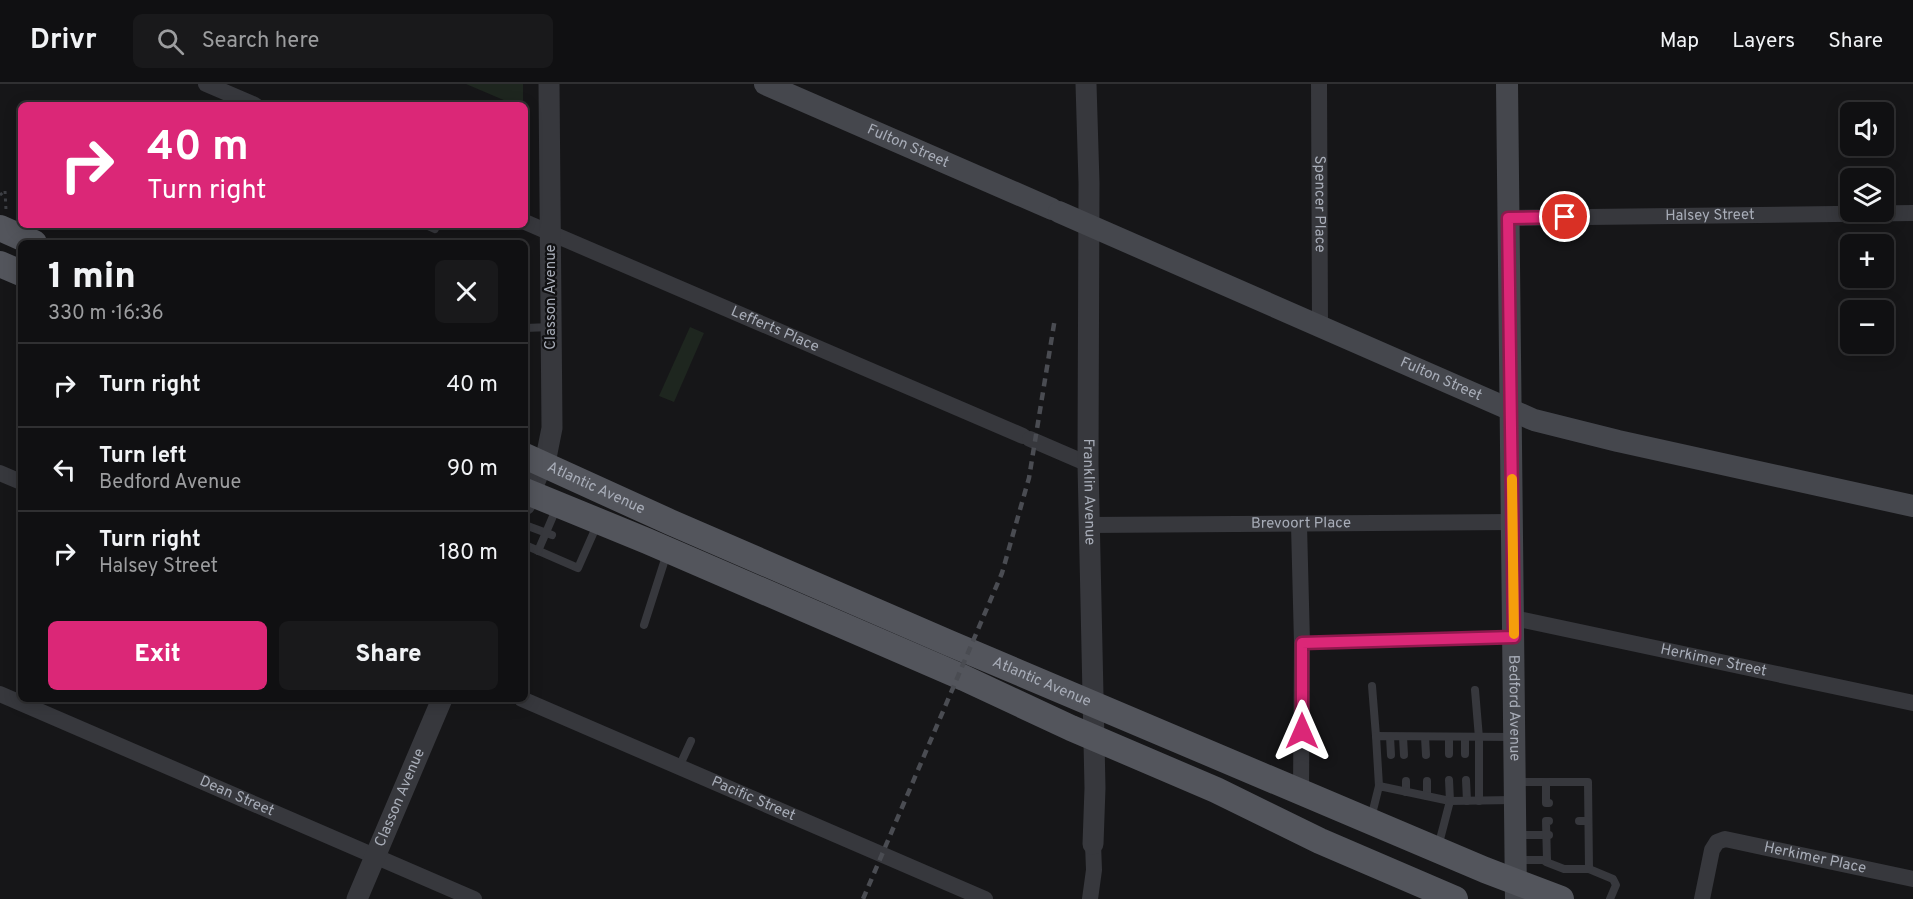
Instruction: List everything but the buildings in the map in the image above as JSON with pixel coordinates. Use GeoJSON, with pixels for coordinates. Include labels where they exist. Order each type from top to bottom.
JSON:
{"type":"FeatureCollection","features":[{"type":"Feature","properties":{"kind":"main road","name":"Bedford Avenue"},"geometry":{"type":"LineString","coordinates":[[1508,84],[1516,880]]}},
{"type":"Feature","properties":{"kind":"main road","name":"Fulton Street"},"geometry":{"type":"LineString","coordinates":[[772,86],[1534,420],[1618,441],[1913,506]]}},
{"type":"Feature","properties":{"kind":"main road"},"geometry":{"type":"LineString","coordinates":[[0,228],[27,240]]}},
{"type":"Feature","properties":{"kind":"main road"},"geometry":{"type":"LineString","coordinates":[[0,264],[18,272]]}},
{"type":"Feature","properties":{"kind":"main road","name":"Atlantic Avenue"},"geometry":{"type":"LineString","coordinates":[[534,460],[670,522],[1371,822],[1561,899]]}},
{"type":"Feature","properties":{"kind":"main road","name":"Atlantic Avenue"},"geometry":{"type":"LineString","coordinates":[[528,496],[599,520],[964,678],[1216,790],[1320,841],[1455,899]]}},
{"type":"Feature","properties":{"kind":"street"},"geometry":{"type":"LineString","coordinates":[[206,84],[248,102]]}},
{"type":"Feature","properties":{"kind":"street","name":"Classon Avenue"},"geometry":{"type":"LineString","coordinates":[[528,491],[534,460],[550,444],[552,428],[549,84]]}},
{"type":"Feature","properties":{"kind":"street","name":"Franklin Avenue"},"geometry":{"type":"LineString","coordinates":[[1086,84],[1088,464],[1094,737],[1094,870],[1090,899]]}},
{"type":"Feature","properties":{"kind":"street","name":"Spencer Place"},"geometry":{"type":"LineString","coordinates":[[1319,84],[1320,325]]}},
{"type":"Feature","properties":{"kind":"street","name":"Halsey Street"},"geometry":{"type":"LineString","coordinates":[[1508,218],[1913,213]]}},
{"type":"Feature","properties":{"kind":"street","name":"Lefferts Place"},"geometry":{"type":"LineString","coordinates":[[528,223],[1088,464]]}},
{"type":"Feature","properties":{"kind":"street"},"geometry":{"type":"LineString","coordinates":[[0,473],[18,481]]}},
{"type":"Feature","properties":{"kind":"street","name":"Brevoort Place"},"geometry":{"type":"LineString","coordinates":[[1089,525],[1512,522]]}},
{"type":"Feature","properties":{"kind":"street"},"geometry":{"type":"LineString","coordinates":[[1299,525],[1302,643],[1301,792]]}},
{"type":"Feature","properties":{"kind":"street","name":"Herkimer Street"},"geometry":{"type":"LineString","coordinates":[[1514,628],[1913,702]]}},
{"type":"Feature","properties":{"kind":"street","name":"Dean Street"},"geometry":{"type":"LineString","coordinates":[[0,694],[18,702]]}},
{"type":"Feature","properties":{"kind":"street","name":"Dean Street"},"geometry":{"type":"LineString","coordinates":[[19,702],[474,899]]}},
{"type":"Feature","properties":{"kind":"street","name":"Classon Avenue"},"geometry":{"type":"LineString","coordinates":[[357,899],[441,702]]}},
{"type":"Feature","properties":{"kind":"street","name":"Pacific Street"},"geometry":{"type":"LineString","coordinates":[[528,702],[985,899]]}},
{"type":"Feature","properties":{"kind":"street","name":"Herkimer Place"},"geometry":{"type":"LineString","coordinates":[[1702,899],[1713,850],[1717,842],[1725,839],[1913,879]]}},
{"type":"Feature","properties":{"kind":"lane"},"geometry":{"type":"LineString","coordinates":[[528,328],[551,327]]}},
{"type":"Feature","properties":{"kind":"lane"},"geometry":{"type":"LineString","coordinates":[[538,551],[547,538],[558,505]]}},
{"type":"Feature","properties":{"kind":"lane"},"geometry":{"type":"LineString","coordinates":[[528,546],[578,568],[580,551],[599,520]]}},
{"type":"Feature","properties":{"kind":"lane"},"geometry":{"type":"LineString","coordinates":[[528,527],[547,538]]}},
{"type":"Feature","properties":{"kind":"lane"},"geometry":{"type":"LineString","coordinates":[[644,625],[668,550]]}},
{"type":"Feature","properties":{"kind":"lane"},"geometry":{"type":"LineString","coordinates":[[1302,643],[1514,628]]}},
{"type":"Feature","properties":{"kind":"lane"},"geometry":{"type":"LineString","coordinates":[[1371,822],[1379,786],[1372,686]]}},
{"type":"Feature","properties":{"kind":"lane"},"geometry":{"type":"LineString","coordinates":[[1475,690],[1479,738],[1479,801]]}},
{"type":"Feature","properties":{"kind":"lane"},"geometry":{"type":"LineString","coordinates":[[1376,736],[1515,737]]}},
{"type":"Feature","properties":{"kind":"lane"},"geometry":{"type":"LineString","coordinates":[[1390,737],[1391,756]]}},
{"type":"Feature","properties":{"kind":"lane"},"geometry":{"type":"LineString","coordinates":[[1403,737],[1404,755]]}},
{"type":"Feature","properties":{"kind":"lane"},"geometry":{"type":"LineString","coordinates":[[1425,737],[1426,755]]}},
{"type":"Feature","properties":{"kind":"lane"},"geometry":{"type":"LineString","coordinates":[[1449,738],[1449,754]]}},
{"type":"Feature","properties":{"kind":"lane"},"geometry":{"type":"LineString","coordinates":[[1465,738],[1465,754]]}},
{"type":"Feature","properties":{"kind":"lane"},"geometry":{"type":"LineString","coordinates":[[679,767],[691,741]]}},
{"type":"Feature","properties":{"kind":"lane"},"geometry":{"type":"LineString","coordinates":[[1437,850],[1450,801],[1449,780]]}},
{"type":"Feature","properties":{"kind":"lane"},"geometry":{"type":"LineString","coordinates":[[1466,780],[1467,801]]}},
{"type":"Feature","properties":{"kind":"lane"},"geometry":{"type":"LineString","coordinates":[[1406,781],[1406,792]]}},
{"type":"Feature","properties":{"kind":"lane"},"geometry":{"type":"LineString","coordinates":[[1427,781],[1427,796]]}},
{"type":"Feature","properties":{"kind":"lane"},"geometry":{"type":"LineString","coordinates":[[1379,786],[1393,785],[1406,792],[1450,801],[1479,801],[1546,782],[1588,782],[1589,869]]}},
{"type":"Feature","properties":{"kind":"lane"},"geometry":{"type":"LineString","coordinates":[[1546,782],[1548,796]]}},
{"type":"Feature","properties":{"kind":"lane"},"geometry":{"type":"LineString","coordinates":[[1578,793],[1588,798]]}},
{"type":"Feature","properties":{"kind":"lane"},"geometry":{"type":"LineString","coordinates":[[1578,803],[1588,798]]}},
{"type":"Feature","properties":{"kind":"lane"},"geometry":{"type":"LineString","coordinates":[[1549,822],[1546,821],[1548,835],[1546,862],[1563,869],[1589,869],[1613,879],[1616,885],[1610,899]]}},
{"type":"Feature","properties":{"kind":"lane"},"geometry":{"type":"LineString","coordinates":[[1578,821],[1588,821]]}},
{"type":"Feature","properties":{"kind":"lane"},"geometry":{"type":"LineString","coordinates":[[1578,834],[1588,834]]}},
{"type":"Feature","properties":{"kind":"lane"},"geometry":{"type":"LineString","coordinates":[[1516,835],[1548,835]]}},
{"type":"Feature","properties":{"kind":"lane"},"geometry":{"type":"LineString","coordinates":[[1579,848],[1588,848]]}},
{"type":"Feature","properties":{"kind":"lane"},"geometry":{"type":"LineString","coordinates":[[1516,880],[1547,860]]}},
{"type":"Feature","properties":{"kind":"path"},"geometry":{"type":"LineString","coordinates":[[0,195],[5,191]]}},
{"type":"Feature","properties":{"kind":"shaded area"},"geometry":{"type":"Polygon","coordinates":[[[466,84],[523,84],[523,102],[508,102],[466,84]]]}},
{"type":"Feature","properties":{"kind":"shaded area"},"geometry":{"type":"Polygon","coordinates":[[[690,327],[704,333],[674,402],[659,396],[690,327]]]}},
{"type":"Feature","properties":{"kind":"railway"},"geometry":{"type":"LineString","coordinates":[[863,899],[1002,573],[1029,478],[1055,318]]}},
{"type":"Feature","properties":{"kind":"slow traffic"},"geometry":{"type":"LineString","coordinates":[[1512,479],[1514,634]]}},
{"type":"Feature","properties":{"kind":"route"},"geometry":{"type":"LineString","coordinates":[[1302,731],[1302,643],[1514,637],[1508,218],[1565,217]]}}]}
